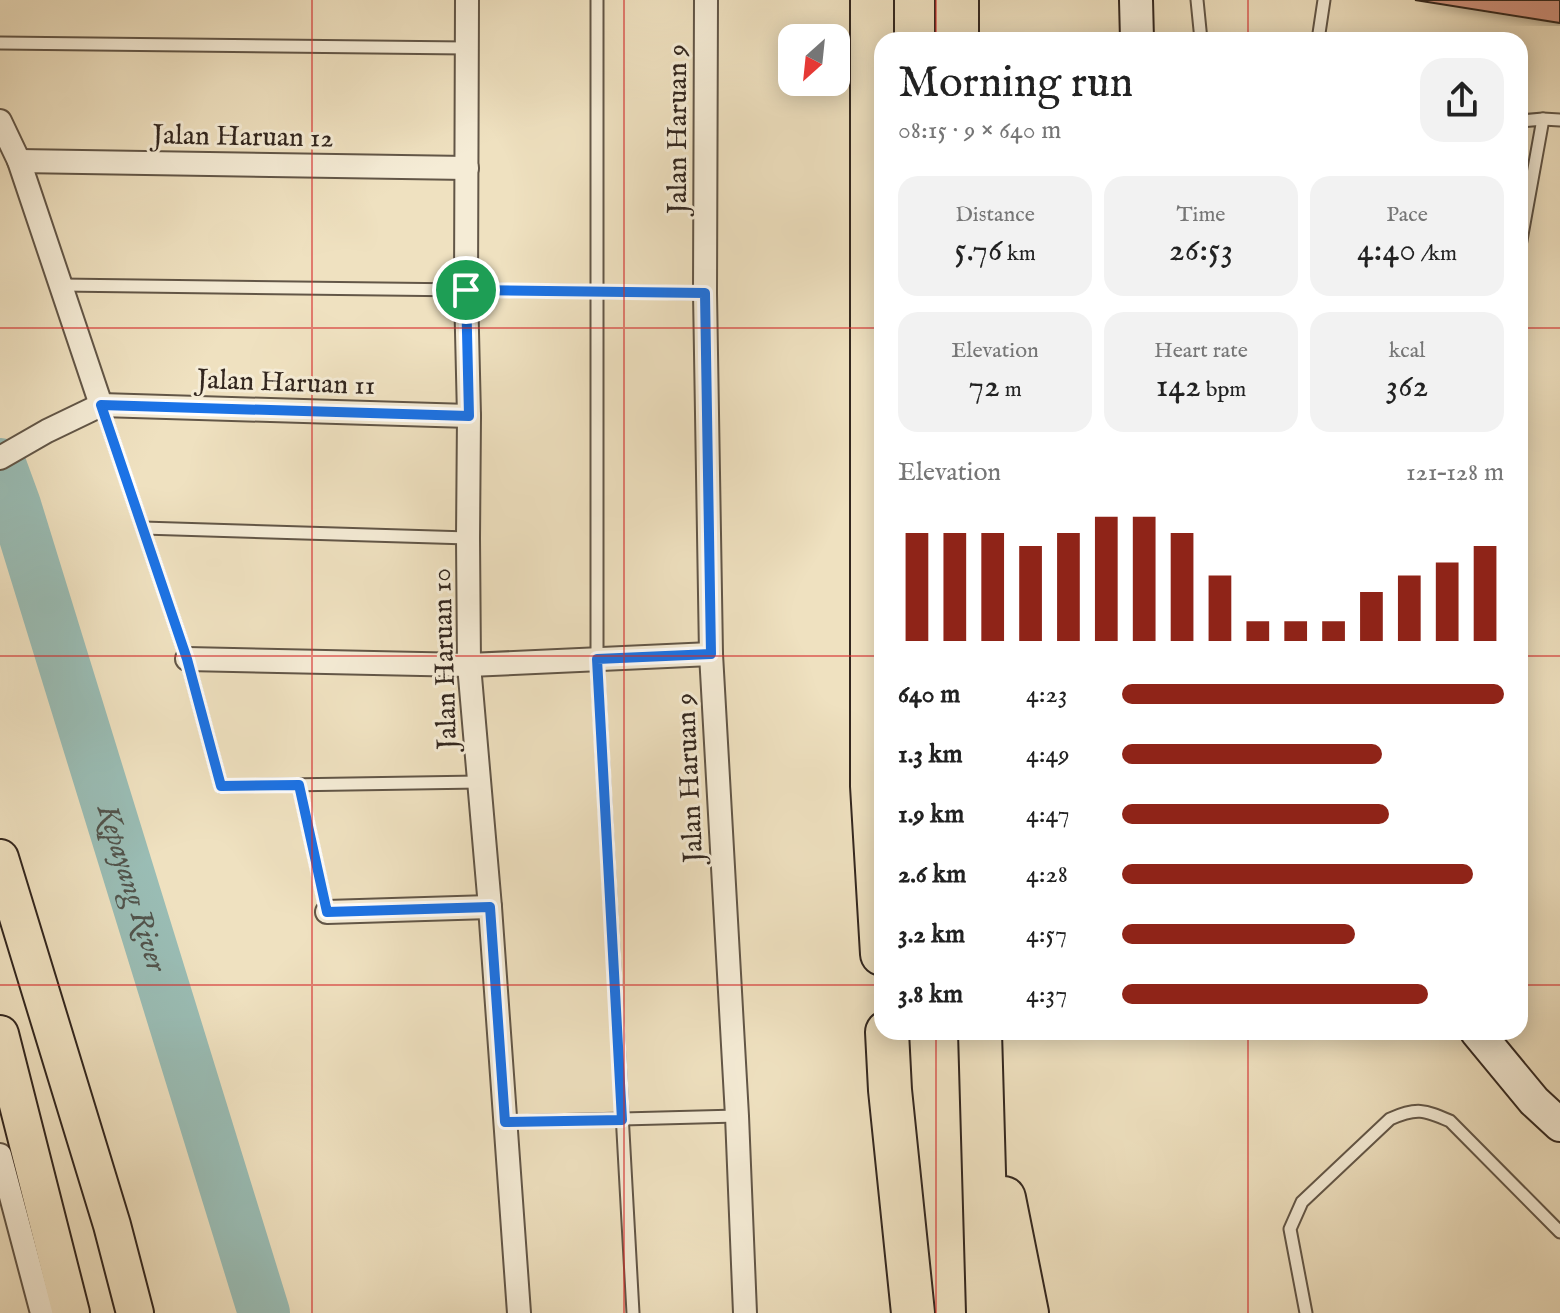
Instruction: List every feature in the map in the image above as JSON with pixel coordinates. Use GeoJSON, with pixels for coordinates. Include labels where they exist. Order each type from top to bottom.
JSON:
{"type":"FeatureCollection","features":[{"type":"Feature","properties":{"kind":"highway"},"geometry":{"type":"LineString","coordinates":[[872,0],[874,820]]}},
{"type":"Feature","properties":{"kind":"highway"},"geometry":{"type":"LineString","coordinates":[[957,0],[957,32]]}},
{"type":"Feature","properties":{"kind":"highway"},"geometry":{"type":"LineString","coordinates":[[887,1040],[913,1313]]}},
{"type":"Feature","properties":{"kind":"highway"},"geometry":{"type":"LineString","coordinates":[[980,1040],[988,1313]]}},
{"type":"Feature","properties":{"kind":"highway"},"geometry":{"type":"LineString","coordinates":[[981,1083],[1027,1313]]}},
{"type":"Feature","properties":{"kind":"main road"},"geometry":{"type":"LineString","coordinates":[[1136,0],[1137,32]]}},
{"type":"Feature","properties":{"kind":"main road"},"geometry":{"type":"LineString","coordinates":[[0,858],[112,1225],[135,1313]]}},
{"type":"Feature","properties":{"kind":"main road"},"geometry":{"type":"LineString","coordinates":[[0,1034],[71,1313]]}},
{"type":"Feature","properties":{"kind":"main road"},"geometry":{"type":"LineString","coordinates":[[1484,1040],[1534,1101],[1560,1125]]}},
{"type":"Feature","properties":{"kind":"street","name":"Jalan Haruan 10"},"geometry":{"type":"LineString","coordinates":[[467,0],[469,665],[519,1313]]}},
{"type":"Feature","properties":{"kind":"street","name":"Jalan Haruan 9"},"geometry":{"type":"LineString","coordinates":[[706,0],[705,293],[711,654],[745,1313]]}},
{"type":"Feature","properties":{"kind":"street"},"geometry":{"type":"LineString","coordinates":[[0,121],[19,161],[101,405],[0,458]]}},
{"type":"Feature","properties":{"kind":"street","name":"Jalan Haruan 12"},"geometry":{"type":"LineString","coordinates":[[19,161],[467,168]]}},
{"type":"Feature","properties":{"kind":"street","name":"Jalan Haruan 11"},"geometry":{"type":"LineString","coordinates":[[101,405],[469,416]]}},
{"type":"Feature","properties":{"kind":"street"},"geometry":{"type":"LineString","coordinates":[[187,659],[469,665],[711,654]]}},
{"type":"Feature","properties":{"kind":"street"},"geometry":{"type":"LineString","coordinates":[[327,912],[490,907]]}},
{"type":"Feature","properties":{"kind":"street"},"geometry":{"type":"LineString","coordinates":[[0,1155],[42,1313]]}},
{"type":"Feature","properties":{"kind":"lane"},"geometry":{"type":"LineString","coordinates":[[597,0],[597,659],[633,1313]]}},
{"type":"Feature","properties":{"kind":"lane"},"geometry":{"type":"LineString","coordinates":[[1197,0],[1200,32]]}},
{"type":"Feature","properties":{"kind":"lane"},"geometry":{"type":"LineString","coordinates":[[1319,32],[1324,0]]}},
{"type":"Feature","properties":{"kind":"lane"},"geometry":{"type":"LineString","coordinates":[[0,43],[466,48]]}},
{"type":"Feature","properties":{"kind":"lane"},"geometry":{"type":"LineString","coordinates":[[1528,202],[1543,119]]}},
{"type":"Feature","properties":{"kind":"lane"},"geometry":{"type":"LineString","coordinates":[[1528,120],[1560,120]]}},
{"type":"Feature","properties":{"kind":"lane"},"geometry":{"type":"LineString","coordinates":[[61,285],[705,293]]}},
{"type":"Feature","properties":{"kind":"lane"},"geometry":{"type":"LineString","coordinates":[[101,405],[187,659],[221,786],[479,782]]}},
{"type":"Feature","properties":{"kind":"lane"},"geometry":{"type":"LineString","coordinates":[[143,528],[468,538]]}},
{"type":"Feature","properties":{"kind":"lane"},"geometry":{"type":"LineString","coordinates":[[299,785],[327,912]]}},
{"type":"Feature","properties":{"kind":"lane"},"geometry":{"type":"LineString","coordinates":[[1306,1313],[1290,1229],[1294,1216],[1302,1202],[1390,1119],[1409,1111],[1431,1113],[1450,1121],[1560,1232]]}},
{"type":"Feature","properties":{"kind":"lane"},"geometry":{"type":"LineString","coordinates":[[505,1122],[737,1116]]}},
{"type":"Feature","properties":{"kind":"building"},"geometry":{"type":"Polygon","coordinates":[[[1415,0],[1560,0],[1560,23],[1415,0]]]}},
{"type":"Feature","properties":{"kind":"waterway","name":"Kepayang River"},"geometry":{"type":"LineString","coordinates":[[0,464],[264,1313]]}},
{"type":"Feature","properties":{"kind":"route"},"geometry":{"type":"LineString","coordinates":[[466,290],[705,293],[711,654],[597,659],[622,1120],[505,1122],[490,907],[327,912],[299,785],[221,786],[187,659],[101,405],[469,416],[466,290]]}}]}
